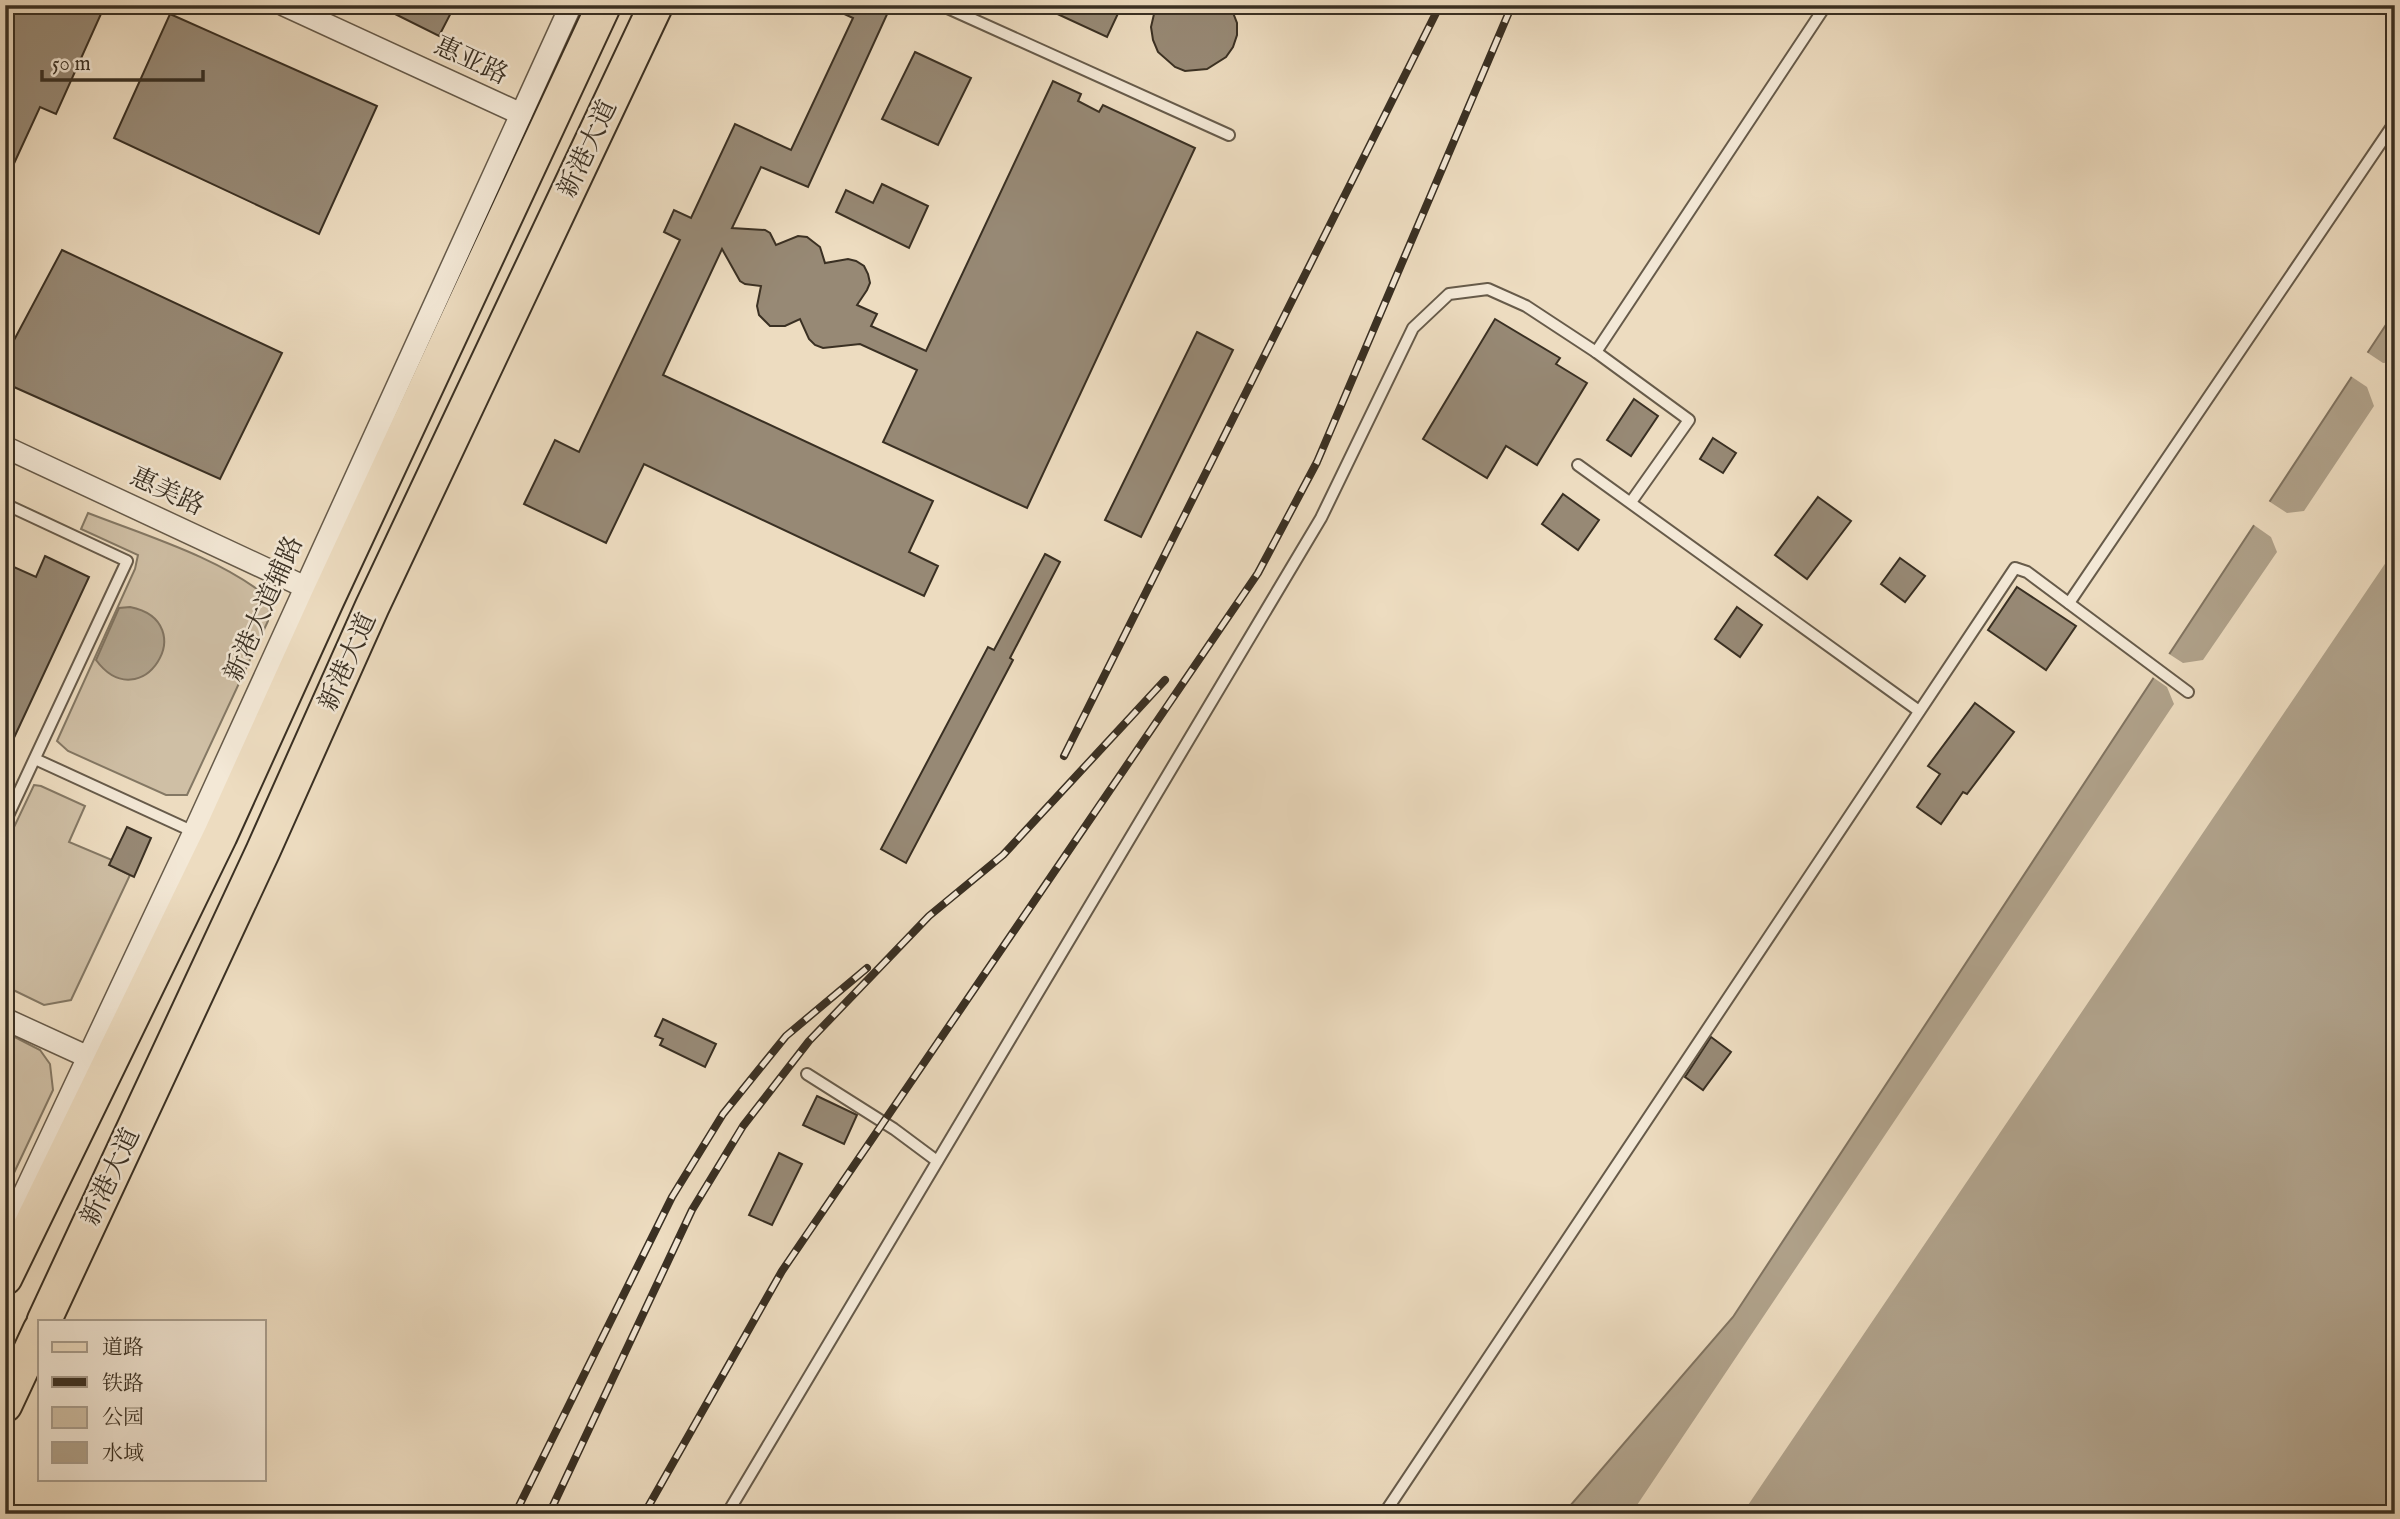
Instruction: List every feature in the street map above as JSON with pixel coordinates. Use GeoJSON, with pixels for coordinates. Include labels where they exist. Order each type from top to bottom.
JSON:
{"type":"FeatureCollection","features":[{"type":"Feature","properties":{"kind":"main road","name":"新港大道"},"geometry":{"type":"LineString","coordinates":[[5,1278],[220,836],[604,5]]}},
{"type":"Feature","properties":{"kind":"main road","name":"新港大道"},"geometry":{"type":"LineString","coordinates":[[44,1320],[263,851],[372,607],[656,5]]}},
{"type":"Feature","properties":{"kind":"main road"},"geometry":{"type":"LineString","coordinates":[[5,1405],[38,1334]]}},
{"type":"Feature","properties":{"kind":"street","name":"惠亚路"},"geometry":{"type":"LineString","coordinates":[[284,5],[521,114]]}},
{"type":"Feature","properties":{"kind":"street","name":"新港大道辅路"},"geometry":{"type":"LineString","coordinates":[[5,1234],[194,832],[571,5]]}},
{"type":"Feature","properties":{"kind":"street","name":"惠美路"},"geometry":{"type":"LineString","coordinates":[[5,447],[305,587]]}},
{"type":"Feature","properties":{"kind":"street"},"geometry":{"type":"LineString","coordinates":[[5,1018],[88,1057]]}},
{"type":"Feature","properties":{"kind":"lane"},"geometry":{"type":"LineString","coordinates":[[941,5],[1229,135]]}},
{"type":"Feature","properties":{"kind":"lane"},"geometry":{"type":"LineString","coordinates":[[1596,352],[1826,5]]}},
{"type":"Feature","properties":{"kind":"lane"},"geometry":{"type":"LineString","coordinates":[[2069,603],[2395,122]]}},
{"type":"Feature","properties":{"kind":"lane"},"geometry":{"type":"LineString","coordinates":[[727,1514],[1321,518],[1413,328],[1449,294],[1488,289],[1526,306],[1596,352],[1689,420],[1631,502]]}},
{"type":"Feature","properties":{"kind":"lane"},"geometry":{"type":"LineString","coordinates":[[1578,465],[1919,711]]}},
{"type":"Feature","properties":{"kind":"lane"},"geometry":{"type":"LineString","coordinates":[[5,504],[127,561],[5,822]]}},
{"type":"Feature","properties":{"kind":"lane"},"geometry":{"type":"LineString","coordinates":[[1384,1514],[2015,568],[2027,572],[2188,692]]}},
{"type":"Feature","properties":{"kind":"lane"},"geometry":{"type":"LineString","coordinates":[[35,759],[194,832]]}},
{"type":"Feature","properties":{"kind":"lane"},"geometry":{"type":"LineString","coordinates":[[807,1074],[889,1125],[937,1161]]}},
{"type":"Feature","properties":{"kind":"green space"},"geometry":{"type":"Polygon","coordinates":[[[88,513],[206,560],[251,584],[270,599],[268,621],[187,795],[166,795],[68,751],[57,741],[135,569],[138,555],[81,529],[88,513]]]}},
{"type":"Feature","properties":{"kind":"green space"},"geometry":{"type":"Polygon","coordinates":[[[34,785],[85,806],[69,842],[112,860],[110,865],[130,875],[71,1000],[44,1005],[5,986],[5,846],[34,785]]]}},
{"type":"Feature","properties":{"kind":"green space"},"geometry":{"type":"Polygon","coordinates":[[[5,1032],[40,1050],[50,1064],[53,1090],[5,1192],[5,1032]]]}},
{"type":"Feature","properties":{"kind":"water"},"geometry":{"type":"Polygon","coordinates":[[[2395,311],[2395,1514],[1563,1514],[1733,1317],[2395,311]]]}},
{"type":"Feature","properties":{"kind":"water"},"geometry":{"type":"Polygon","coordinates":[[[130,607],[152,616],[162,630],[164,646],[158,662],[146,674],[131,680],[113,676],[96,660],[119,608],[130,607]]]}},
{"type":"Feature","properties":{"kind":"pier"},"geometry":{"type":"Polygon","coordinates":[[[2365,351],[2383,363],[2395,362],[2395,549],[1742,1514],[1631,1514],[2174,704],[2167,687],[2151,676],[2166,652],[2183,663],[2203,660],[2277,552],[2271,537],[2251,523],[2267,500],[2287,513],[2304,511],[2374,406],[2367,387],[2349,375],[2365,351]]]}},
{"type":"Feature","properties":{"kind":"building"},"geometry":{"type":"Polygon","coordinates":[[[5,5],[105,5],[56,114],[40,107],[5,183],[5,5]]]}},
{"type":"Feature","properties":{"kind":"building"},"geometry":{"type":"Polygon","coordinates":[[[377,5],[455,5],[439,36],[377,5]]]}},
{"type":"Feature","properties":{"kind":"building"},"geometry":{"type":"Polygon","coordinates":[[[825,5],[878,5],[889,10],[808,187],[761,167],[732,228],[765,230],[770,233],[776,245],[798,236],[807,237],[820,247],[825,263],[848,259],[864,266],[870,283],[857,305],[877,314],[871,326],[926,351],[1053,81],[1081,94],[1078,101],[1099,112],[1103,105],[1195,148],[1027,508],[883,442],[917,370],[860,344],[823,348],[815,345],[809,339],[800,319],[785,326],[770,326],[759,315],[757,306],[761,286],[740,281],[722,249],[663,375],[933,501],[909,552],[938,566],[924,596],[644,464],[606,543],[524,504],[555,440],[579,452],[680,240],[664,232],[674,210],[691,218],[735,124],[791,150],[853,18],[825,5]]]}},
{"type":"Feature","properties":{"kind":"building"},"geometry":{"type":"Polygon","coordinates":[[[1038,5],[1122,5],[1107,37],[1038,5]]]}},
{"type":"Feature","properties":{"kind":"building"},"geometry":{"type":"Polygon","coordinates":[[[1159,5],[1230,5],[1237,23],[1233,47],[1226,57],[1207,69],[1185,71],[1175,67],[1158,52],[1153,40],[1151,27],[1159,5]]]}},
{"type":"Feature","properties":{"kind":"building"},"geometry":{"type":"Polygon","coordinates":[[[170,14],[377,106],[319,234],[114,138],[170,14]]]}},
{"type":"Feature","properties":{"kind":"building"},"geometry":{"type":"Polygon","coordinates":[[[915,52],[971,78],[938,145],[882,119],[915,52]]]}},
{"type":"Feature","properties":{"kind":"building"},"geometry":{"type":"Polygon","coordinates":[[[882,184],[928,206],[909,248],[836,212],[846,190],[873,203],[882,184]]]}},
{"type":"Feature","properties":{"kind":"building"},"geometry":{"type":"Polygon","coordinates":[[[62,250],[282,353],[220,479],[5,383],[5,357],[62,250]]]}},
{"type":"Feature","properties":{"kind":"building"},"geometry":{"type":"Polygon","coordinates":[[[1495,319],[1560,358],[1556,364],[1587,383],[1537,465],[1506,446],[1487,478],[1423,439],[1495,319]]]}},
{"type":"Feature","properties":{"kind":"building"},"geometry":{"type":"Polygon","coordinates":[[[1197,332],[1233,350],[1141,537],[1105,520],[1197,332]]]}},
{"type":"Feature","properties":{"kind":"building"},"geometry":{"type":"Polygon","coordinates":[[[1634,399],[1658,416],[1631,456],[1607,440],[1634,399]]]}},
{"type":"Feature","properties":{"kind":"building"},"geometry":{"type":"Polygon","coordinates":[[[1713,438],[1736,453],[1723,473],[1700,459],[1713,438]]]}},
{"type":"Feature","properties":{"kind":"building"},"geometry":{"type":"Polygon","coordinates":[[[1563,494],[1599,520],[1578,550],[1542,524],[1563,494]]]}},
{"type":"Feature","properties":{"kind":"building"},"geometry":{"type":"Polygon","coordinates":[[[1818,497],[1851,521],[1807,579],[1775,555],[1818,497]]]}},
{"type":"Feature","properties":{"kind":"building"},"geometry":{"type":"Polygon","coordinates":[[[1045,554],[1060,562],[1010,658],[1013,660],[906,863],[881,849],[988,647],[994,650],[1045,554]]]}},
{"type":"Feature","properties":{"kind":"building"},"geometry":{"type":"Polygon","coordinates":[[[45,556],[89,577],[5,757],[5,563],[36,577],[45,556]]]}},
{"type":"Feature","properties":{"kind":"building"},"geometry":{"type":"Polygon","coordinates":[[[1900,558],[1925,576],[1905,602],[1881,584],[1900,558]]]}},
{"type":"Feature","properties":{"kind":"building"},"geometry":{"type":"Polygon","coordinates":[[[2017,587],[2076,626],[2046,670],[1988,630],[2017,587]]]}},
{"type":"Feature","properties":{"kind":"building"},"geometry":{"type":"Polygon","coordinates":[[[1737,607],[1762,625],[1740,657],[1715,639],[1737,607]]]}},
{"type":"Feature","properties":{"kind":"building"},"geometry":{"type":"Polygon","coordinates":[[[1975,703],[2014,732],[1967,794],[1963,792],[1941,824],[1917,807],[1940,774],[1928,766],[1975,703]]]}},
{"type":"Feature","properties":{"kind":"building"},"geometry":{"type":"Polygon","coordinates":[[[127,827],[151,838],[134,877],[109,865],[127,827]]]}},
{"type":"Feature","properties":{"kind":"building"},"geometry":{"type":"Polygon","coordinates":[[[663,1019],[716,1044],[705,1067],[660,1045],[663,1039],[655,1036],[663,1019]]]}},
{"type":"Feature","properties":{"kind":"building"},"geometry":{"type":"Polygon","coordinates":[[[1711,1037],[1731,1052],[1703,1090],[1685,1077],[1711,1037]]]}},
{"type":"Feature","properties":{"kind":"building"},"geometry":{"type":"Polygon","coordinates":[[[817,1096],[857,1115],[844,1144],[803,1125],[817,1096]]]}},
{"type":"Feature","properties":{"kind":"building"},"geometry":{"type":"Polygon","coordinates":[[[779,1153],[802,1164],[772,1225],[749,1215],[779,1153]]]}},
{"type":"Feature","properties":{"kind":"railway"},"geometry":{"type":"LineString","coordinates":[[1064,756],[1440,5]]}},
{"type":"Feature","properties":{"kind":"railway"},"geometry":{"type":"LineString","coordinates":[[644,1514],[782,1271],[1258,573],[1317,462],[1512,5]]}},
{"type":"Feature","properties":{"kind":"railway"},"geometry":{"type":"LineString","coordinates":[[549,1514],[692,1210],[743,1126],[809,1041],[929,916],[1003,855],[1165,680]]}},
{"type":"Feature","properties":{"kind":"railway"},"geometry":{"type":"LineString","coordinates":[[515,1514],[672,1197],[723,1114],[786,1036],[867,968]]}}]}
